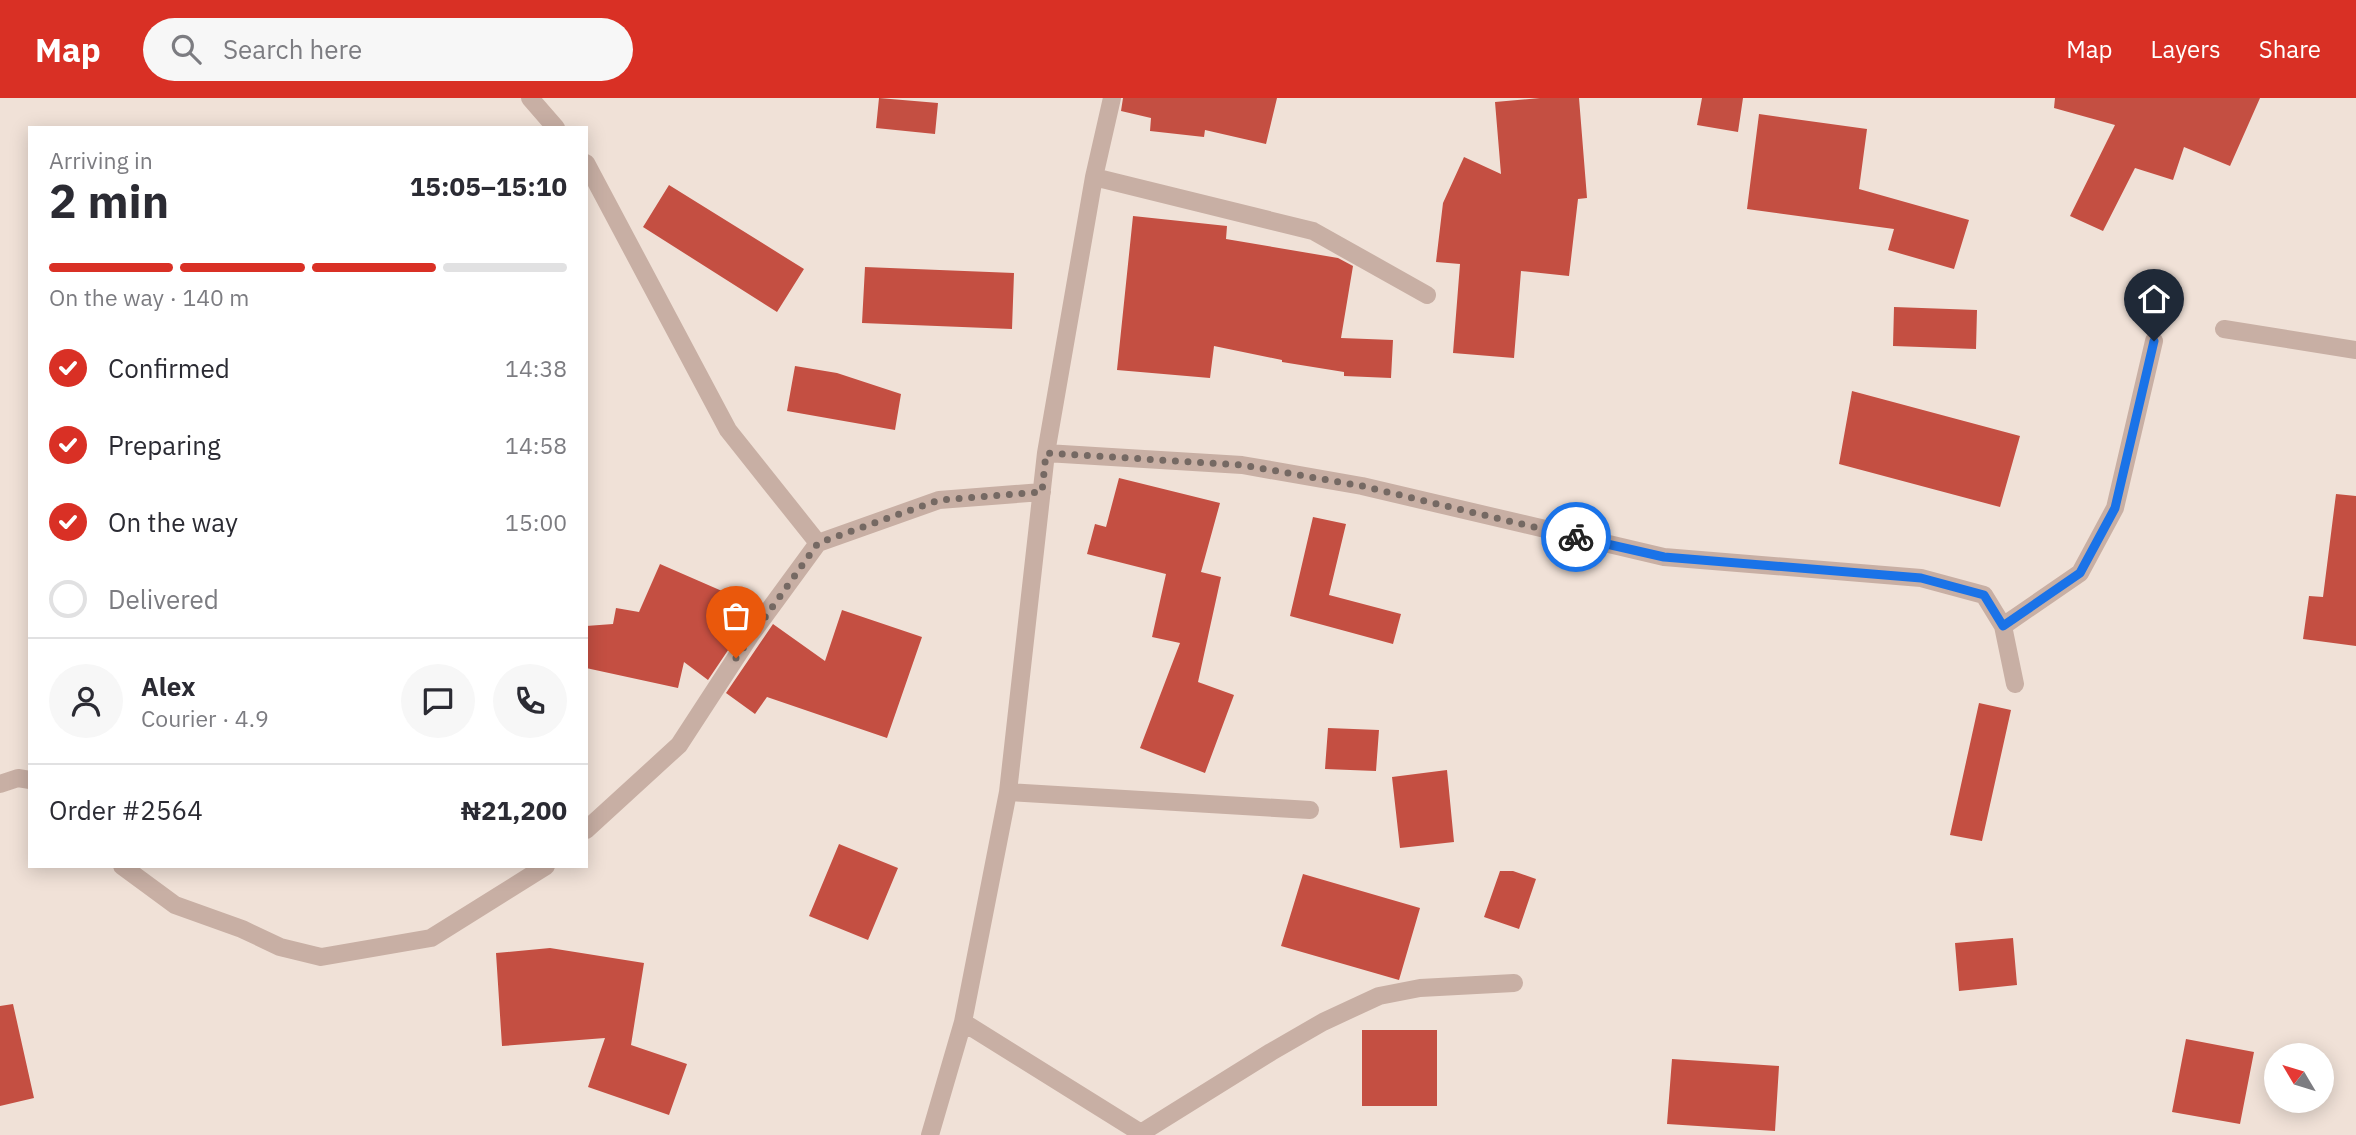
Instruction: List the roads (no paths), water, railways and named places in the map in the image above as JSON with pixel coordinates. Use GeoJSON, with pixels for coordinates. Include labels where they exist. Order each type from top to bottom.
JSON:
{"type":"FeatureCollection","features":[{"type":"Feature","properties":{"kind":"street"},"geometry":{"type":"LineString","coordinates":[[530,98],[554,126]]}},
{"type":"Feature","properties":{"kind":"street"},"geometry":{"type":"LineString","coordinates":[[930,1135],[963,1023],[1008,792],[1046,453],[1094,177],[1112,98]]}},
{"type":"Feature","properties":{"kind":"street"},"geometry":{"type":"LineString","coordinates":[[588,167],[727,430],[818,543]]}},
{"type":"Feature","properties":{"kind":"street"},"geometry":{"type":"LineString","coordinates":[[1094,177],[1313,231],[1427,295]]}},
{"type":"Feature","properties":{"kind":"street"},"geometry":{"type":"LineString","coordinates":[[2224,329],[2356,350]]}},
{"type":"Feature","properties":{"kind":"street"},"geometry":{"type":"LineString","coordinates":[[2003,626],[2080,573],[2115,508],[2154,341]]}},
{"type":"Feature","properties":{"kind":"street"},"geometry":{"type":"LineString","coordinates":[[1046,453],[1242,465],[1362,486],[1664,557],[1921,578],[1984,595],[2003,626],[2015,684]]}},
{"type":"Feature","properties":{"kind":"street"},"geometry":{"type":"LineString","coordinates":[[588,828],[679,745],[750,636],[818,543],[939,500],[1042,492]]}},
{"type":"Feature","properties":{"kind":"street"},"geometry":{"type":"LineString","coordinates":[[0,784],[18,778],[28,780]]}},
{"type":"Feature","properties":{"kind":"street"},"geometry":{"type":"LineString","coordinates":[[1008,792],[1310,810]]}},
{"type":"Feature","properties":{"kind":"street"},"geometry":{"type":"LineString","coordinates":[[125,868],[176,905],[242,929],[280,947],[321,957],[431,938],[543,868]]}},
{"type":"Feature","properties":{"kind":"street"},"geometry":{"type":"LineString","coordinates":[[963,1023],[1142,1134],[1292,1040],[1379,996],[1420,988],[1514,983]]}}]}
